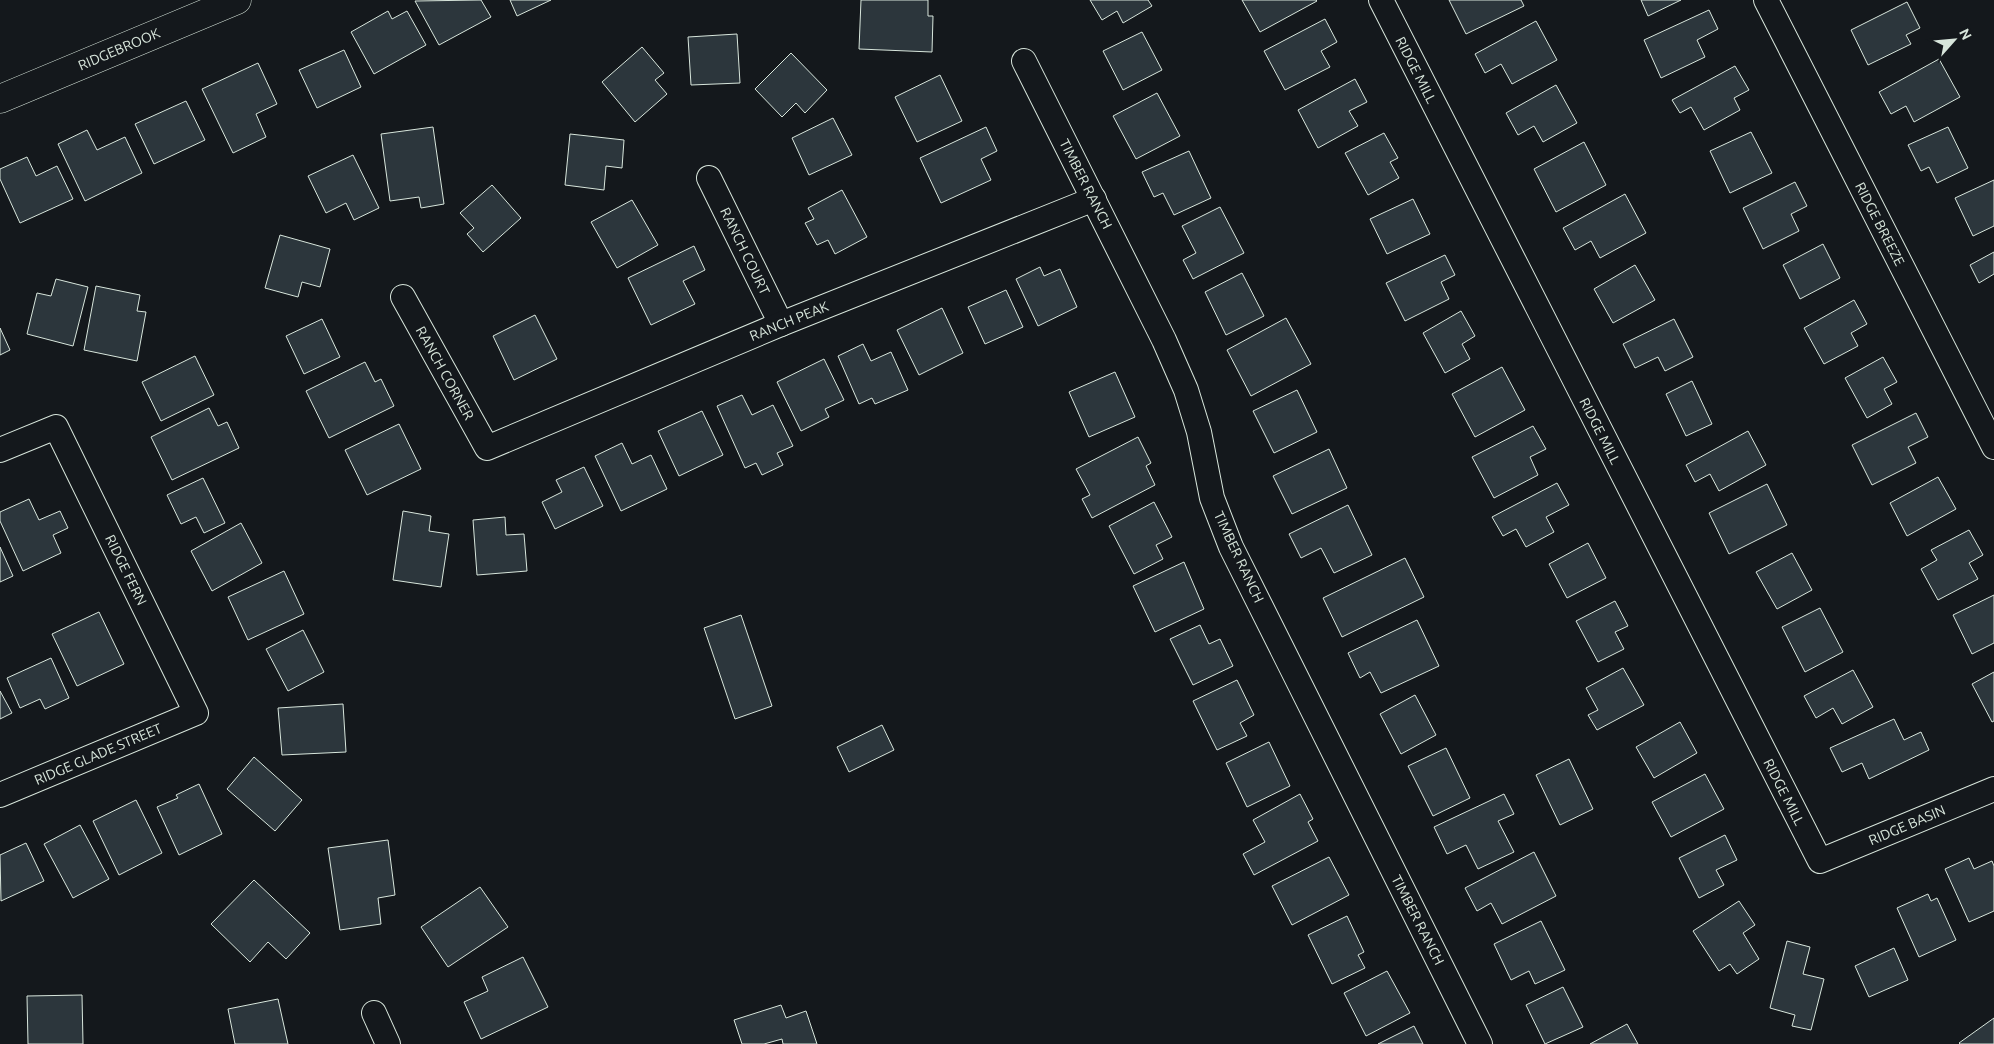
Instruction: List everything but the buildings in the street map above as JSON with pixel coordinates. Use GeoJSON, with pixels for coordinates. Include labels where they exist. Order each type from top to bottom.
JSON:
{"type":"FeatureCollection","features":[{"type":"Feature","properties":{"kind":"street","name":"RIDGEBROOK"},"geometry":{"type":"LineString","coordinates":[[0,99],[237,0]]}},
{"type":"Feature","properties":{"kind":"street","name":"RIDGE MILL"},"geometry":{"type":"LineString","coordinates":[[1381,0],[1820,862]]}},
{"type":"Feature","properties":{"kind":"street","name":"RIDGE BREEZE"},"geometry":{"type":"LineString","coordinates":[[1766,0],[1994,447]]}},
{"type":"Feature","properties":{"kind":"street","name":"TIMBER RANCH"},"geometry":{"type":"LineString","coordinates":[[1024,61],[1094,199],[1186,390],[1199,432],[1212,498],[1231,547],[1480,1044]]}},
{"type":"Feature","properties":{"kind":"street","name":"RANCH COURT"},"geometry":{"type":"LineString","coordinates":[[709,178],[781,324]]}},
{"type":"Feature","properties":{"kind":"street","name":"RANCH PEAK"},"geometry":{"type":"LineString","coordinates":[[486,448],[781,324],[1094,199]]}},
{"type":"Feature","properties":{"kind":"street","name":"RANCH CORNER"},"geometry":{"type":"LineString","coordinates":[[403,297],[486,448]]}},
{"type":"Feature","properties":{"kind":"street","name":"RIDGE FERN"},"geometry":{"type":"LineString","coordinates":[[0,450],[56,427],[196,713]]}},
{"type":"Feature","properties":{"kind":"street","name":"RIDGE GLADE STREET"},"geometry":{"type":"LineString","coordinates":[[0,796],[196,713]]}},
{"type":"Feature","properties":{"kind":"street","name":"RIDGE BASIN"},"geometry":{"type":"LineString","coordinates":[[1820,862],[1994,789]]}},
{"type":"Feature","properties":{"kind":"street"},"geometry":{"type":"LineString","coordinates":[[374,1013],[388,1044]]}}]}
